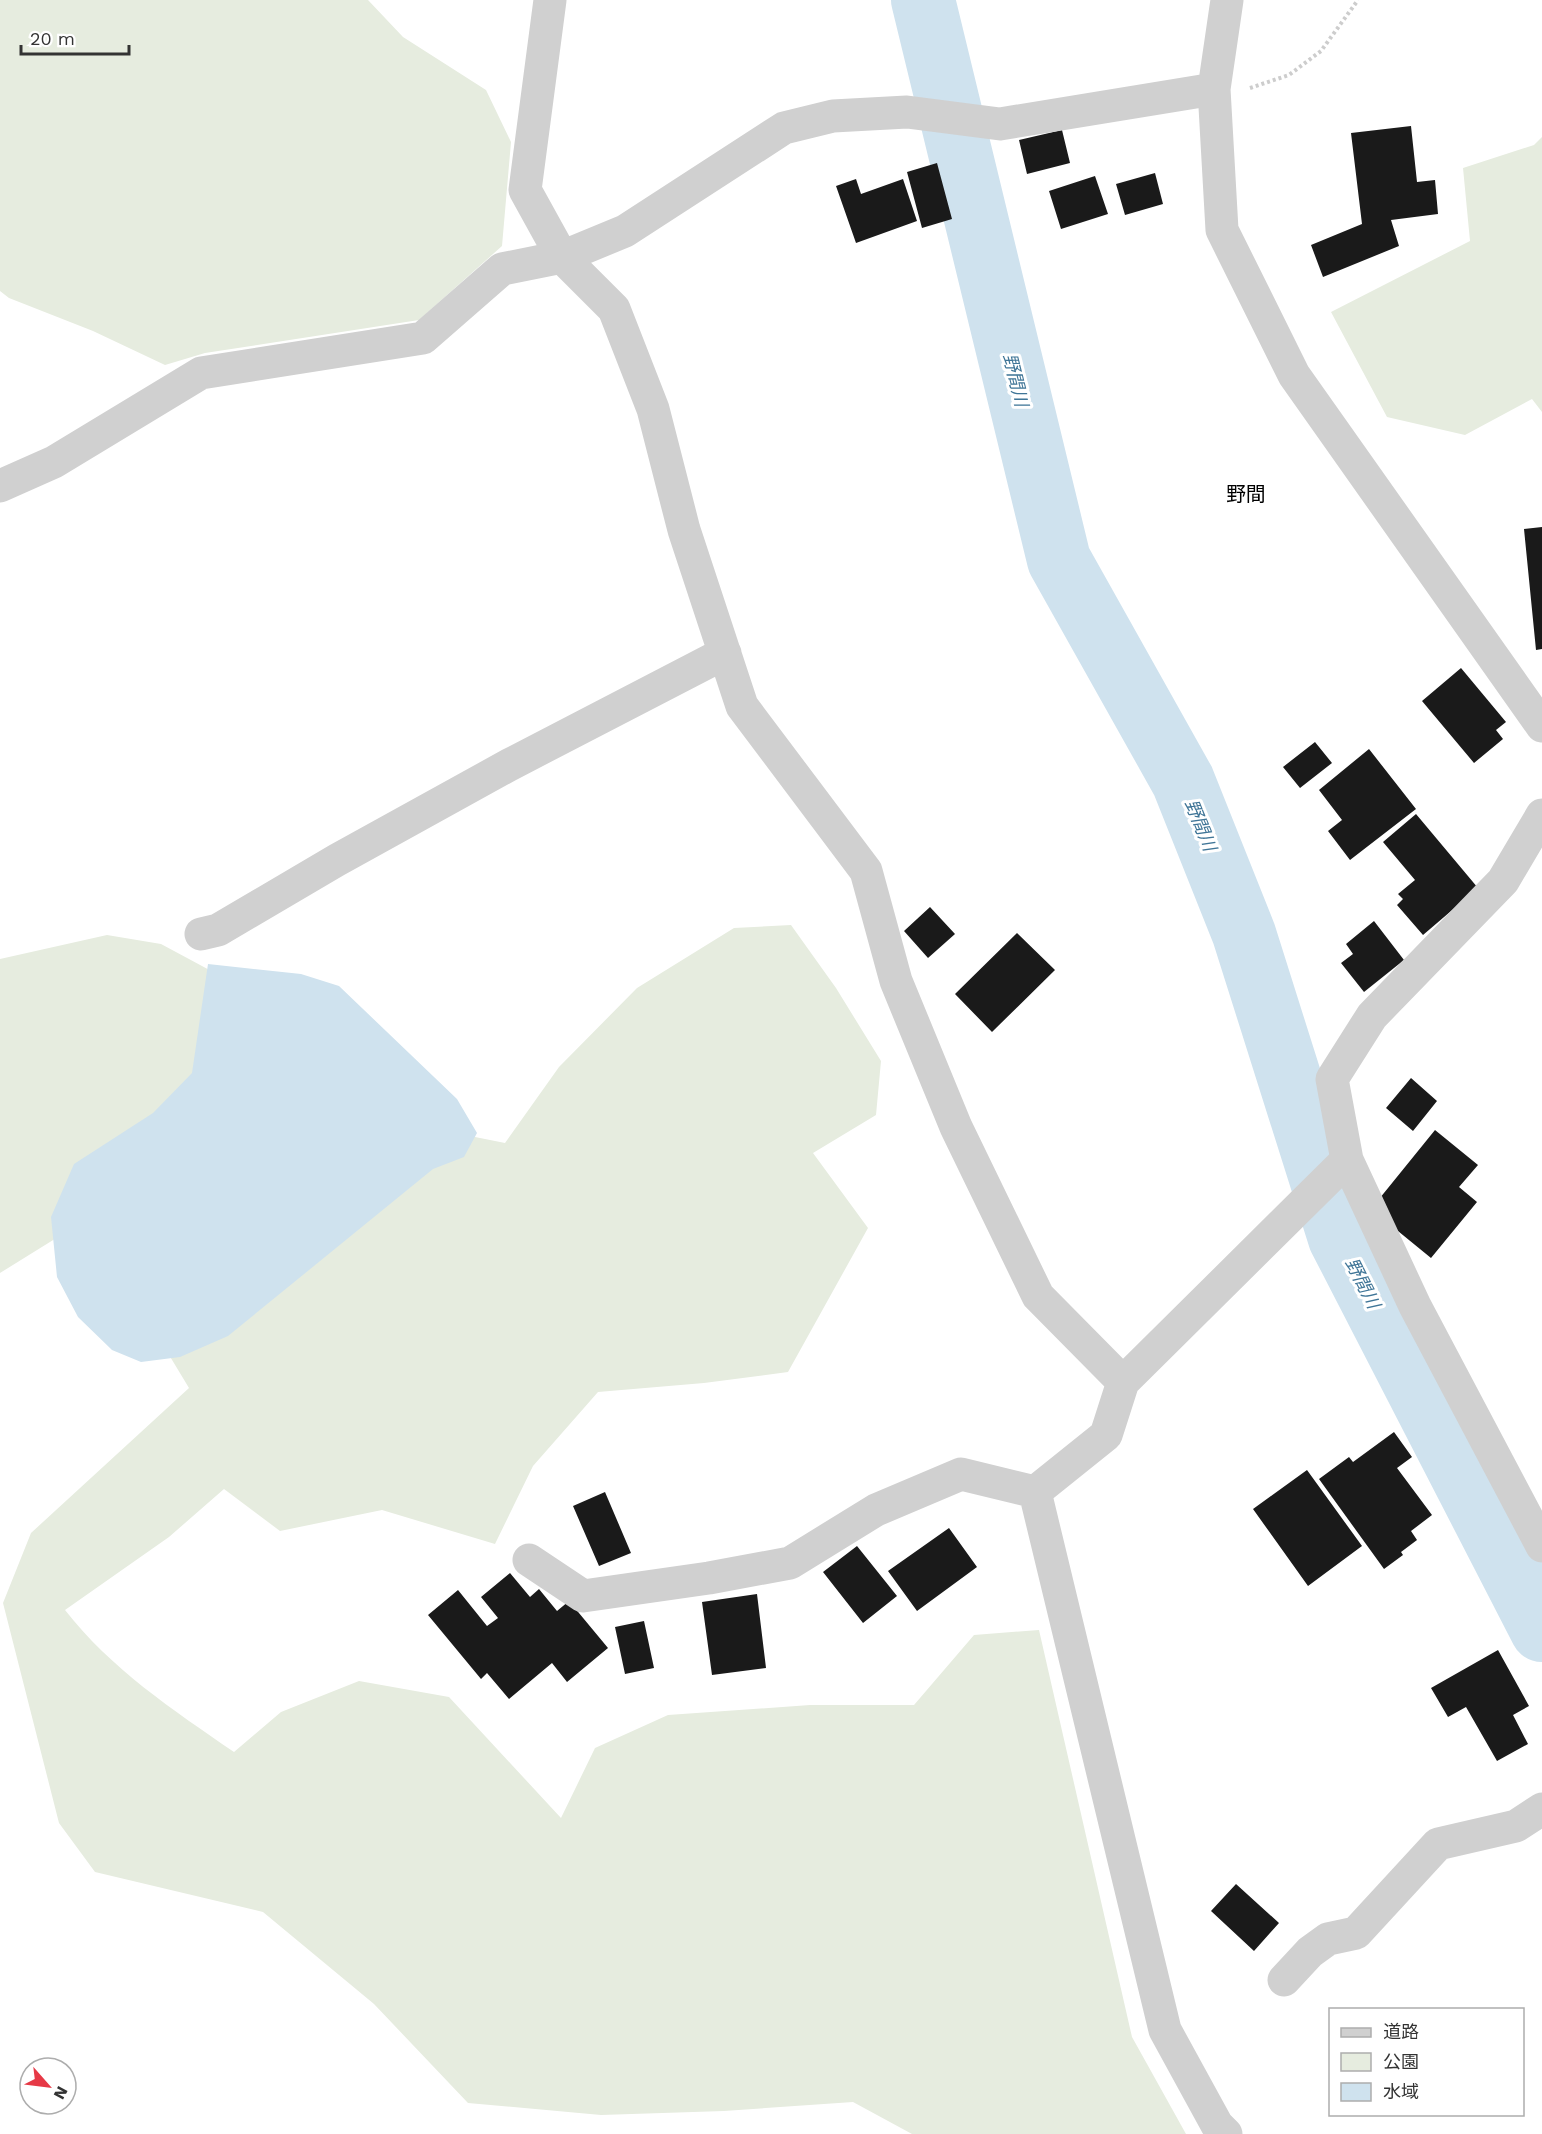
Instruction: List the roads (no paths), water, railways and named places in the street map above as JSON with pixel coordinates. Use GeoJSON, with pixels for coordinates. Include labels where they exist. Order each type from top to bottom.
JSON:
{"type":"FeatureCollection","features":[{"type":"Feature","properties":{"kind":"street"},"geometry":{"type":"LineString","coordinates":[[550,0],[525,190],[562,257],[614,309],[653,409],[684,530],[742,705],[866,871],[896,981],[956,1127],[1038,1296],[1124,1382]]}},
{"type":"Feature","properties":{"kind":"street"},"geometry":{"type":"LineString","coordinates":[[1227,0],[1214,89],[1222,230],[1294,375],[1542,726]]}},
{"type":"Feature","properties":{"kind":"street"},"geometry":{"type":"LineString","coordinates":[[0,486],[54,462],[201,373],[423,338],[502,270],[562,257],[625,231],[784,128],[833,116],[907,112],[1000,124],[1214,89]]}},
{"type":"Feature","properties":{"kind":"street"},"geometry":{"type":"LineString","coordinates":[[201,934],[218,930],[509,765],[725,653]]}},
{"type":"Feature","properties":{"kind":"street"},"geometry":{"type":"LineString","coordinates":[[1542,815],[1503,880],[1372,1016],[1332,1079],[1347,1160],[1415,1306],[1542,1546]]}},
{"type":"Feature","properties":{"kind":"street"},"geometry":{"type":"LineString","coordinates":[[1035,1492],[1106,1435],[1124,1382],[1194,1309],[1347,1160]]}},
{"type":"Feature","properties":{"kind":"street"},"geometry":{"type":"LineString","coordinates":[[529,1560],[583,1596],[709,1578],[790,1563],[876,1510],[961,1474],[1035,1492]]}},
{"type":"Feature","properties":{"kind":"street"},"geometry":{"type":"LineString","coordinates":[[1035,1492],[1165,2030],[1217,2125],[1226,2134]]}},
{"type":"Feature","properties":{"kind":"street"},"geometry":{"type":"LineString","coordinates":[[1284,1980],[1310,1952],[1328,1939],[1356,1933],[1438,1844],[1516,1826],[1542,1809]]}},
{"type":"Feature","properties":{"kind":"water"},"geometry":{"type":"Polygon","coordinates":[[[208,964],[301,974],[339,986],[457,1099],[477,1133],[464,1157],[433,1169],[228,1336],[180,1357],[141,1362],[112,1350],[78,1317],[57,1277],[51,1217],[74,1164],[153,1113],[192,1073],[208,964]]]}},
{"type":"Feature","properties":{"kind":"waterway","name":"野間川"},"geometry":{"type":"LineString","coordinates":[[923,0],[1059,560],[1183,781],[1244,934],[1340,1238],[1542,1630]]}},
{"type":"Feature","properties":{"kind":"district","name":"野間"},"geometry":{"type":"Point","coordinates":[1246,494]}}]}
